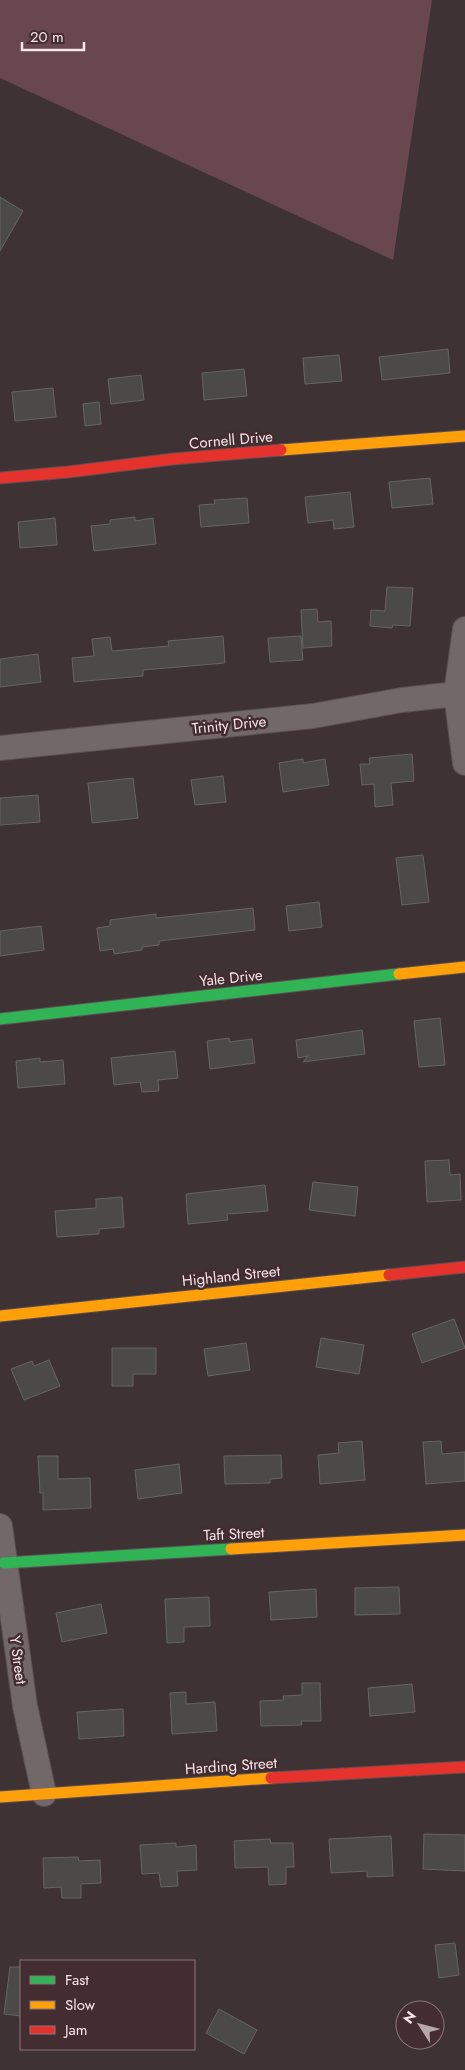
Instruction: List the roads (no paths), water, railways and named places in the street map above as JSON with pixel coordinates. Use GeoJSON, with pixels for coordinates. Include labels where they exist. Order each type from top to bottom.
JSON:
{"type":"FeatureCollection","features":[{"type":"Feature","properties":{"kind":"street","name":"Cornell Drive"},"geometry":{"type":"LineString","coordinates":[[0,478],[174,459],[465,436]]}},
{"type":"Feature","properties":{"kind":"street"},"geometry":{"type":"LineString","coordinates":[[465,629],[456,694],[465,763]]}},
{"type":"Feature","properties":{"kind":"street","name":"Trinity Drive"},"geometry":{"type":"LineString","coordinates":[[0,748],[313,716],[402,700],[456,694]]}},
{"type":"Feature","properties":{"kind":"street","name":"Yale Drive"},"geometry":{"type":"LineString","coordinates":[[0,1019],[465,967]]}},
{"type":"Feature","properties":{"kind":"street","name":"Highland Street"},"geometry":{"type":"LineString","coordinates":[[0,1316],[465,1266]]}},
{"type":"Feature","properties":{"kind":"street","name":"Y Street"},"geometry":{"type":"LineString","coordinates":[[0,1526],[25,1706],[44,1794]]}},
{"type":"Feature","properties":{"kind":"street","name":"Taft Street"},"geometry":{"type":"LineString","coordinates":[[4,1563],[465,1535]]}},
{"type":"Feature","properties":{"kind":"street","name":"Harding Street"},"geometry":{"type":"LineString","coordinates":[[0,1797],[394,1770],[465,1768]]}}]}
